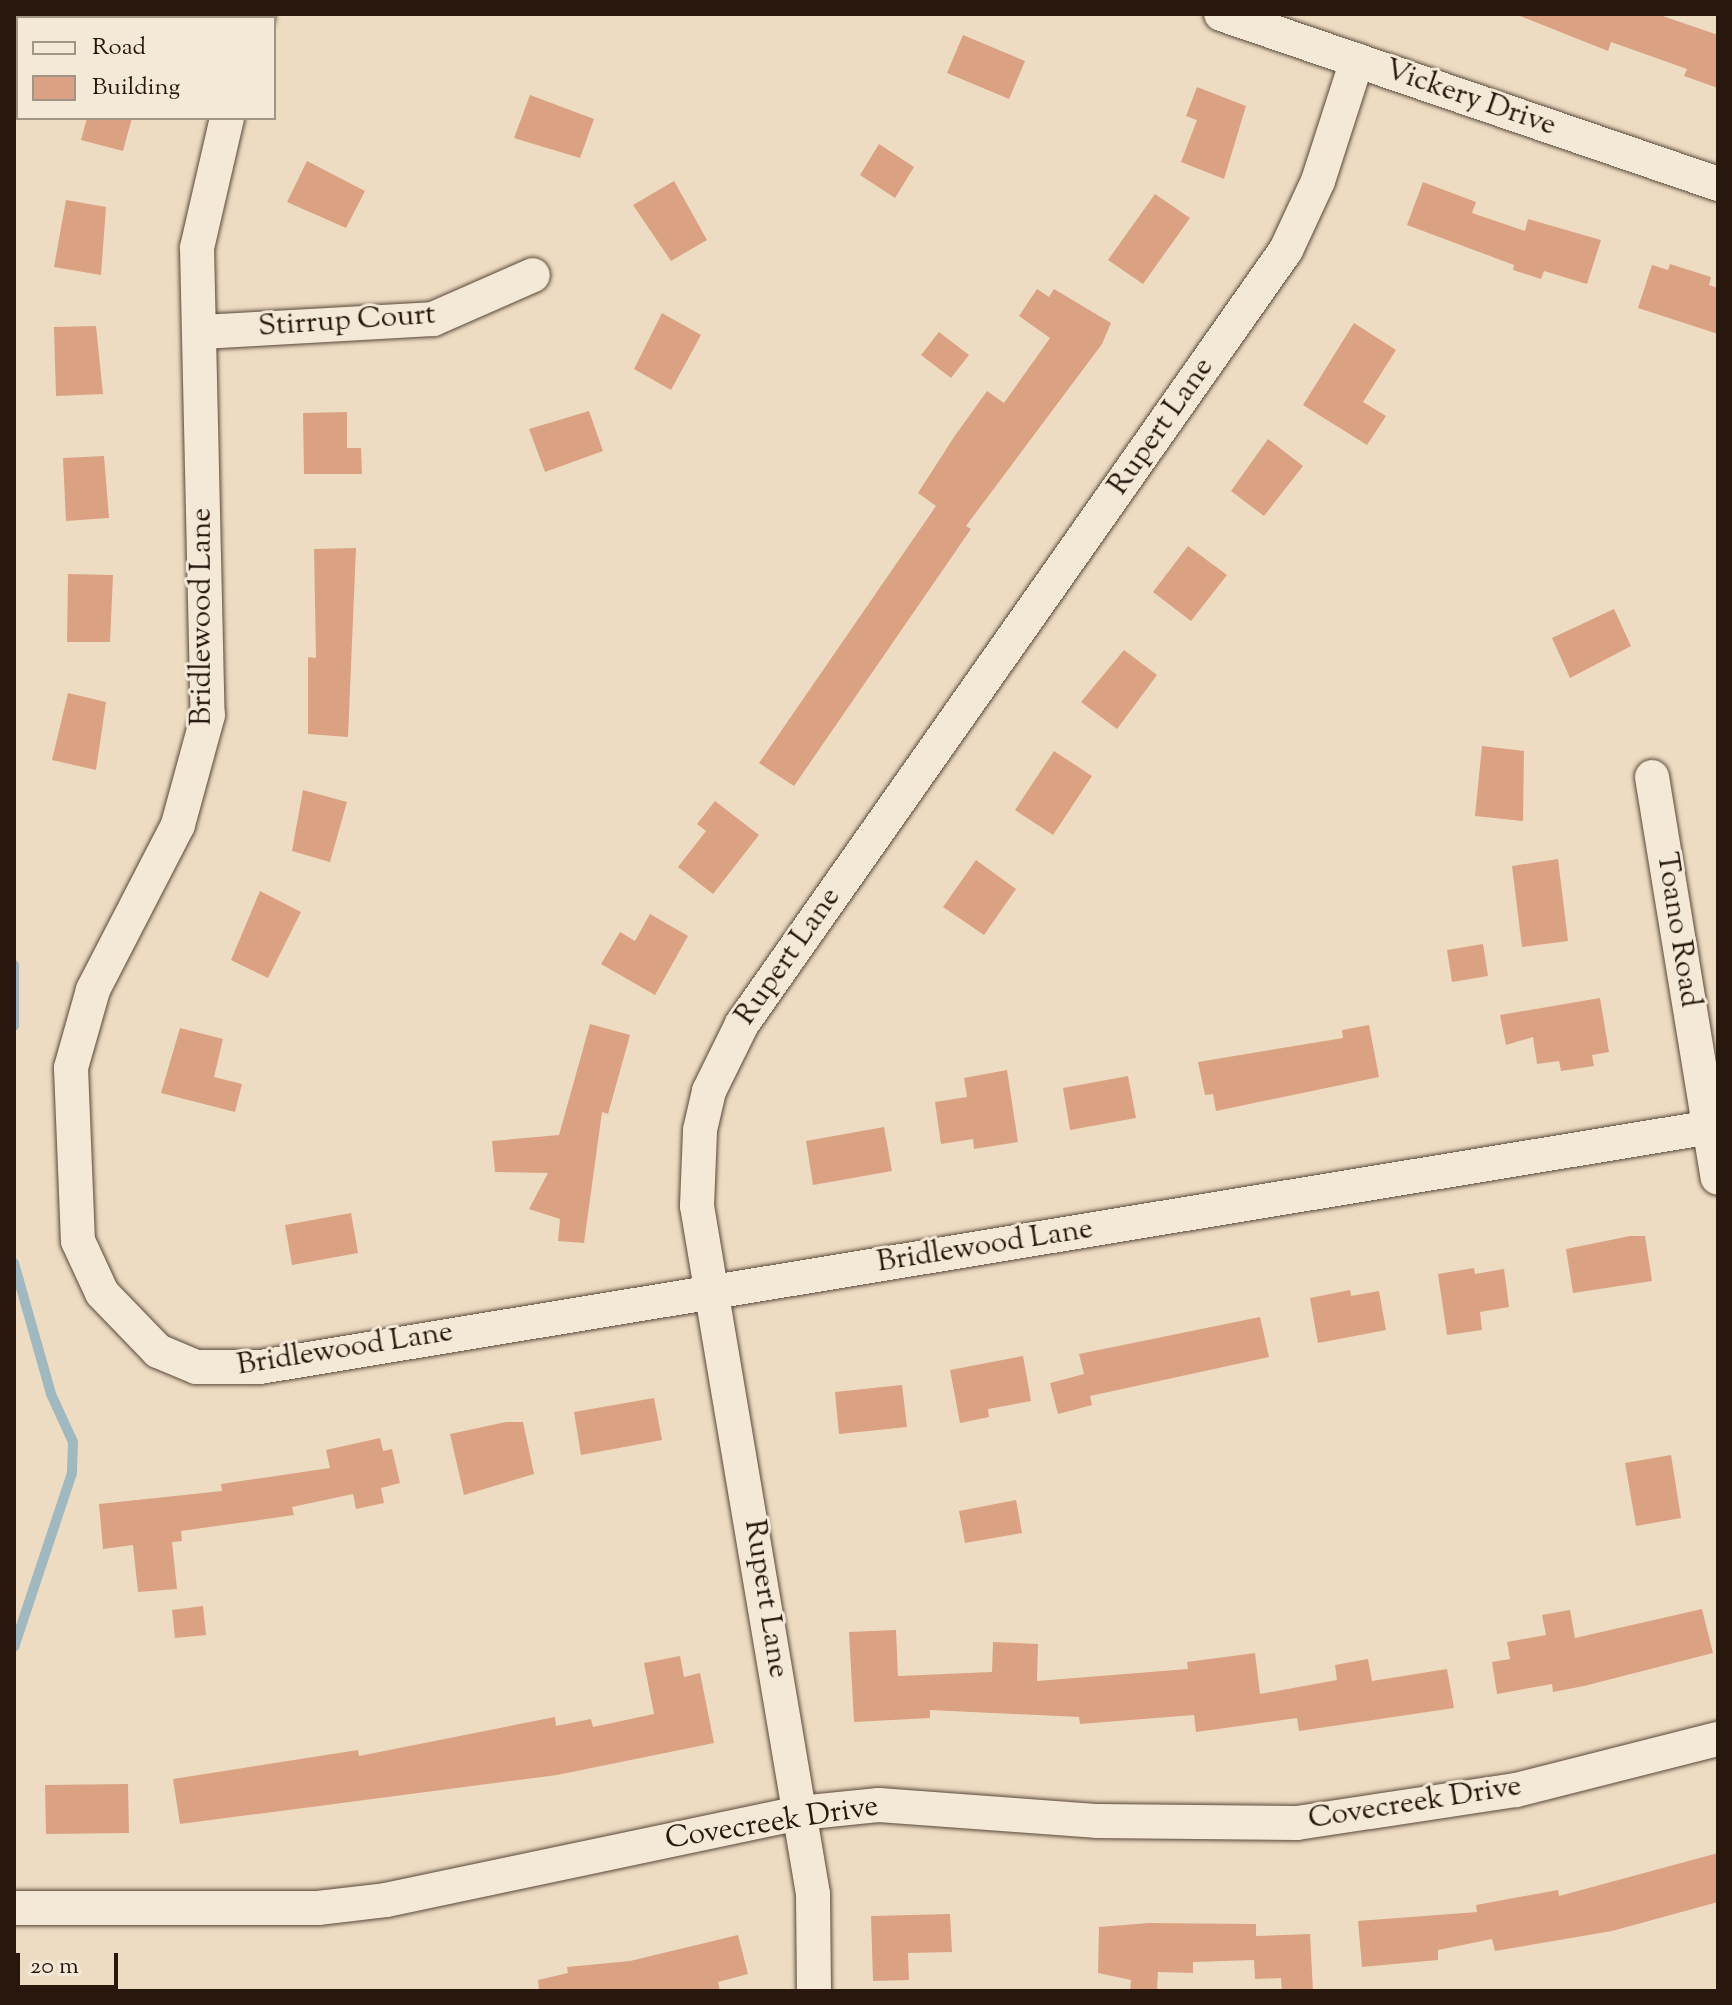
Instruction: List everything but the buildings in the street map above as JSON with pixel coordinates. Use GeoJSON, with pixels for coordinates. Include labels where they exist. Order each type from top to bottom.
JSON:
{"type":"FeatureCollection","features":[{"type":"Feature","properties":{"kind":"street","name":"Vickery Drive"},"geometry":{"type":"LineString","coordinates":[[1221,14],[1718,184]]}},
{"type":"Feature","properties":{"kind":"street","name":"Rupert Lane"},"geometry":{"type":"LineString","coordinates":[[814,1991],[813,1894],[711,1292],[697,1166],[700,1130],[723,1057],[1286,250],[1318,181],[1357,60]]}},
{"type":"Feature","properties":{"kind":"street","name":"Bridlewood Lane"},"geometry":{"type":"LineString","coordinates":[[227,120],[197,248],[208,715],[178,825],[77,1032],[73,1206],[87,1267],[121,1318],[158,1351],[219,1369],[711,1292],[1714,1127]]}},
{"type":"Feature","properties":{"kind":"street","name":"Stirrup Court"},"geometry":{"type":"LineString","coordinates":[[201,332],[433,319],[533,275]]}},
{"type":"Feature","properties":{"kind":"street","name":"Toano Road"},"geometry":{"type":"LineString","coordinates":[[1652,777],[1714,1127],[1718,1178]]}},
{"type":"Feature","properties":{"kind":"street","name":"Covecreek Drive"},"geometry":{"type":"LineString","coordinates":[[14,1908],[318,1908],[401,1897],[800,1813],[936,1804],[1098,1821],[1297,1823],[1516,1790],[1718,1739]]}},
{"type":"Feature","properties":{"kind":"waterway"},"geometry":{"type":"LineString","coordinates":[[14,73],[16,66]]}},
{"type":"Feature","properties":{"kind":"waterway"},"geometry":{"type":"LineString","coordinates":[[14,965],[14,1026]]}},
{"type":"Feature","properties":{"kind":"waterway"},"geometry":{"type":"LineString","coordinates":[[14,1263],[51,1394],[73,1442],[72,1473],[14,1647]]}}]}
